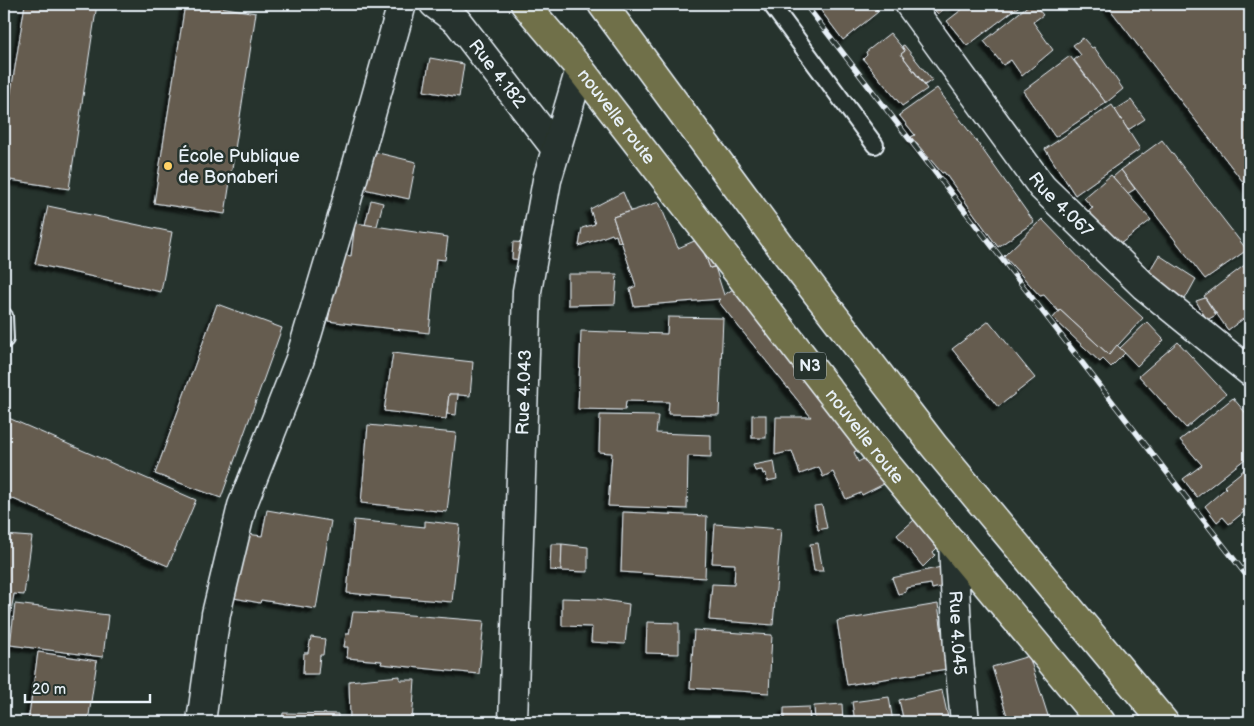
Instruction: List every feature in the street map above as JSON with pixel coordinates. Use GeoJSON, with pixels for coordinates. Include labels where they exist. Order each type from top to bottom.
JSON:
{"type":"FeatureCollection","features":[{"type":"Feature","properties":{"kind":"highway","name":"nouvelle route"},"geometry":{"type":"LineString","coordinates":[[526,4],[580,70],[884,460],[1101,722]]}},
{"type":"Feature","properties":{"kind":"highway"},"geometry":{"type":"LineString","coordinates":[[602,4],[782,248],[934,446],[1164,722]]}},
{"type":"Feature","properties":{"kind":"street"},"geometry":{"type":"LineString","coordinates":[[201,722],[216,614],[242,506],[300,359],[402,4]]}},
{"type":"Feature","properties":{"kind":"street","name":"Rue 4.182"},"geometry":{"type":"LineString","coordinates":[[434,4],[457,21],[556,149]]}},
{"type":"Feature","properties":{"kind":"street","name":"Rue 4.067"},"geometry":{"type":"LineString","coordinates":[[909,4],[1042,187],[1144,286],[1250,372]]}},
{"type":"Feature","properties":{"kind":"street","name":"Rue 4.043"},"geometry":{"type":"LineString","coordinates":[[513,722],[527,291],[547,180],[580,70]]}},
{"type":"Feature","properties":{"kind":"street","name":"Rue 4.045"},"geometry":{"type":"LineString","coordinates":[[953,543],[958,650],[965,722]]}},
{"type":"Feature","properties":{"kind":"lane"},"geometry":{"type":"LineString","coordinates":[[770,4],[875,145]]}},
{"type":"Feature","properties":{"kind":"lane"},"geometry":{"type":"LineString","coordinates":[[4,316],[5,339]]}},
{"type":"Feature","properties":{"kind":"building"},"geometry":{"type":"Polygon","coordinates":[[[25,4],[97,4],[69,189],[4,179],[4,136],[25,4]]]}},
{"type":"Feature","properties":{"kind":"building"},"geometry":{"type":"Polygon","coordinates":[[[185,4],[202,4],[256,13],[225,214],[154,203],[185,4]]]}},
{"type":"Feature","properties":{"kind":"building"},"geometry":{"type":"Polygon","coordinates":[[[816,4],[872,4],[878,12],[843,40],[816,4]]]}},
{"type":"Feature","properties":{"kind":"building"},"geometry":{"type":"Polygon","coordinates":[[[872,4],[878,4],[880,7],[877,10],[872,4]]]}},
{"type":"Feature","properties":{"kind":"building"},"geometry":{"type":"Polygon","coordinates":[[[929,4],[950,4],[938,14],[929,4]]]}},
{"type":"Feature","properties":{"kind":"building"},"geometry":{"type":"Polygon","coordinates":[[[953,4],[964,4],[959,9],[953,4]]]}},
{"type":"Feature","properties":{"kind":"building"},"geometry":{"type":"Polygon","coordinates":[[[969,4],[1022,4],[967,46],[947,21],[969,4]]]}},
{"type":"Feature","properties":{"kind":"building"},"geometry":{"type":"Polygon","coordinates":[[[1030,4],[1034,4],[1043,15],[1033,22],[1053,50],[1022,76],[1011,60],[1003,65],[984,41],[1030,4]]]}},
{"type":"Feature","properties":{"kind":"building"},"geometry":{"type":"Polygon","coordinates":[[[1106,4],[1250,4],[1250,191],[1106,4]]]}},
{"type":"Feature","properties":{"kind":"building"},"geometry":{"type":"Polygon","coordinates":[[[890,33],[905,51],[901,54],[927,89],[902,106],[863,59],[867,55],[866,52],[890,33]]]}},
{"type":"Feature","properties":{"kind":"building"},"geometry":{"type":"Polygon","coordinates":[[[1083,38],[1092,48],[1094,47],[1123,89],[1106,103],[1074,60],[1081,55],[1073,45],[1083,38]]]}},
{"type":"Feature","properties":{"kind":"building"},"geometry":{"type":"Polygon","coordinates":[[[904,45],[932,80],[925,85],[901,54],[905,51],[902,46],[904,45]]]}},
{"type":"Feature","properties":{"kind":"building"},"geometry":{"type":"Polygon","coordinates":[[[1070,56],[1106,103],[1055,137],[1023,91],[1070,56]]]}},
{"type":"Feature","properties":{"kind":"building"},"geometry":{"type":"Polygon","coordinates":[[[430,58],[464,64],[459,97],[424,91],[430,58]]]}},
{"type":"Feature","properties":{"kind":"building"},"geometry":{"type":"Polygon","coordinates":[[[937,88],[1034,222],[998,247],[944,172],[942,173],[911,137],[915,135],[899,115],[937,88]]]}},
{"type":"Feature","properties":{"kind":"building"},"geometry":{"type":"Polygon","coordinates":[[[1131,100],[1145,119],[1128,130],[1115,110],[1131,100]]]}},
{"type":"Feature","properties":{"kind":"building"},"geometry":{"type":"Polygon","coordinates":[[[1112,105],[1140,149],[1075,195],[1045,149],[1112,105]]]}},
{"type":"Feature","properties":{"kind":"building"},"geometry":{"type":"Polygon","coordinates":[[[1162,140],[1247,250],[1205,279],[1121,170],[1162,140]]]}},
{"type":"Feature","properties":{"kind":"building"},"geometry":{"type":"Polygon","coordinates":[[[374,152],[416,162],[409,199],[364,189],[374,152]]]}},
{"type":"Feature","properties":{"kind":"building"},"geometry":{"type":"Polygon","coordinates":[[[1121,170],[1135,189],[1127,194],[1113,177],[1121,170]]]}},
{"type":"Feature","properties":{"kind":"building"},"geometry":{"type":"Polygon","coordinates":[[[1111,175],[1151,220],[1115,248],[1083,214],[1093,208],[1084,198],[1111,175]]]}},
{"type":"Feature","properties":{"kind":"building"},"geometry":{"type":"Polygon","coordinates":[[[623,192],[631,211],[613,217],[621,241],[618,242],[616,235],[613,236],[612,234],[579,246],[582,228],[595,224],[590,209],[623,192]]]}},
{"type":"Feature","properties":{"kind":"building"},"geometry":{"type":"Polygon","coordinates":[[[371,200],[383,203],[377,226],[365,225],[371,200]]]}},
{"type":"Feature","properties":{"kind":"building"},"geometry":{"type":"Polygon","coordinates":[[[659,202],[678,248],[699,239],[710,268],[715,267],[724,295],[736,287],[864,447],[854,452],[858,462],[871,455],[886,483],[862,495],[861,493],[846,499],[833,472],[823,477],[819,467],[800,474],[792,451],[775,455],[776,417],[811,417],[718,301],[720,299],[634,306],[630,289],[636,286],[613,217],[659,202]]]}},
{"type":"Feature","properties":{"kind":"building"},"geometry":{"type":"Polygon","coordinates":[[[48,206],[172,232],[161,292],[35,264],[48,206]]]}},
{"type":"Feature","properties":{"kind":"building"},"geometry":{"type":"Polygon","coordinates":[[[1042,219],[1088,267],[1143,318],[1109,355],[1060,310],[1058,311],[1044,295],[1040,296],[1004,256],[1042,219]]]}},
{"type":"Feature","properties":{"kind":"building"},"geometry":{"type":"Polygon","coordinates":[[[355,223],[448,237],[445,260],[436,259],[429,333],[328,321],[341,254],[351,256],[355,223]]]}},
{"type":"Feature","properties":{"kind":"building"},"geometry":{"type":"Polygon","coordinates":[[[699,239],[719,265],[710,268],[699,239]]]}},
{"type":"Feature","properties":{"kind":"building"},"geometry":{"type":"Polygon","coordinates":[[[513,242],[529,243],[528,260],[512,259],[513,242]]]}},
{"type":"Feature","properties":{"kind":"building"},"geometry":{"type":"Polygon","coordinates":[[[1159,255],[1196,279],[1185,299],[1147,275],[1159,255]]]}},
{"type":"Feature","properties":{"kind":"building"},"geometry":{"type":"Polygon","coordinates":[[[1250,261],[1250,314],[1228,330],[1204,296],[1250,261]]]}},
{"type":"Feature","properties":{"kind":"building"},"geometry":{"type":"Polygon","coordinates":[[[568,274],[617,274],[615,304],[568,305],[568,274]]]}},
{"type":"Feature","properties":{"kind":"building"},"geometry":{"type":"Polygon","coordinates":[[[1205,298],[1216,315],[1207,320],[1196,301],[1205,298]]]}},
{"type":"Feature","properties":{"kind":"building"},"geometry":{"type":"Polygon","coordinates":[[[217,304],[282,328],[221,498],[155,474],[217,304]]]}},
{"type":"Feature","properties":{"kind":"building"},"geometry":{"type":"Polygon","coordinates":[[[1060,310],[1109,355],[1117,345],[1125,353],[1111,367],[1103,359],[1100,362],[1053,318],[1060,310]]]}},
{"type":"Feature","properties":{"kind":"building"},"geometry":{"type":"Polygon","coordinates":[[[668,317],[723,318],[719,415],[668,414],[669,402],[626,401],[625,410],[578,409],[581,331],[667,334],[668,317]]]}},
{"type":"Feature","properties":{"kind":"building"},"geometry":{"type":"Polygon","coordinates":[[[989,321],[1035,378],[998,407],[952,349],[989,321]]]}},
{"type":"Feature","properties":{"kind":"building"},"geometry":{"type":"Polygon","coordinates":[[[1147,322],[1164,340],[1137,366],[1120,348],[1147,322]]]}},
{"type":"Feature","properties":{"kind":"building"},"geometry":{"type":"Polygon","coordinates":[[[1178,342],[1226,394],[1186,428],[1139,376],[1178,342]]]}},
{"type":"Feature","properties":{"kind":"building"},"geometry":{"type":"Polygon","coordinates":[[[393,353],[473,362],[470,396],[449,394],[446,419],[384,411],[393,353]]]}},
{"type":"Feature","properties":{"kind":"building"},"geometry":{"type":"Polygon","coordinates":[[[449,394],[458,394],[456,415],[447,414],[449,394]]]}},
{"type":"Feature","properties":{"kind":"building"},"geometry":{"type":"Polygon","coordinates":[[[1233,398],[1250,418],[1250,465],[1245,459],[1197,497],[1183,479],[1202,465],[1180,440],[1233,398]]]}},
{"type":"Feature","properties":{"kind":"building"},"geometry":{"type":"Polygon","coordinates":[[[600,415],[658,416],[656,433],[711,435],[711,457],[688,456],[687,509],[608,506],[612,453],[599,452],[600,415]]]}},
{"type":"Feature","properties":{"kind":"building"},"geometry":{"type":"Polygon","coordinates":[[[752,415],[766,415],[766,438],[752,438],[752,415]]]}},
{"type":"Feature","properties":{"kind":"building"},"geometry":{"type":"Polygon","coordinates":[[[4,416],[196,500],[168,566],[4,495],[4,416]]]}},
{"type":"Feature","properties":{"kind":"building"},"geometry":{"type":"Polygon","coordinates":[[[368,425],[456,433],[447,512],[361,503],[368,425]]]}},
{"type":"Feature","properties":{"kind":"building"},"geometry":{"type":"Polygon","coordinates":[[[774,461],[777,479],[767,481],[766,473],[763,474],[762,470],[755,471],[753,465],[774,461]]]}},
{"type":"Feature","properties":{"kind":"building"},"geometry":{"type":"Polygon","coordinates":[[[1250,465],[1250,505],[1242,510],[1244,512],[1229,524],[1223,517],[1217,522],[1205,506],[1226,488],[1224,486],[1250,465]]]}},
{"type":"Feature","properties":{"kind":"building"},"geometry":{"type":"Polygon","coordinates":[[[822,505],[827,528],[818,530],[814,506],[822,505]]]}},
{"type":"Feature","properties":{"kind":"building"},"geometry":{"type":"Polygon","coordinates":[[[267,510],[331,521],[316,609],[261,600],[260,603],[229,597],[240,533],[262,536],[267,510]]]}},
{"type":"Feature","properties":{"kind":"building"},"geometry":{"type":"Polygon","coordinates":[[[623,512],[707,516],[705,578],[621,572],[623,512]]]}},
{"type":"Feature","properties":{"kind":"building"},"geometry":{"type":"Polygon","coordinates":[[[354,520],[425,527],[425,521],[460,525],[452,602],[347,593],[354,520]]]}},
{"type":"Feature","properties":{"kind":"building"},"geometry":{"type":"Polygon","coordinates":[[[914,520],[937,548],[933,552],[935,555],[923,567],[897,535],[914,520]]]}},
{"type":"Feature","properties":{"kind":"building"},"geometry":{"type":"Polygon","coordinates":[[[715,524],[781,529],[773,625],[709,620],[712,584],[734,585],[735,564],[712,563],[715,524]]]}},
{"type":"Feature","properties":{"kind":"building"},"geometry":{"type":"Polygon","coordinates":[[[4,535],[32,537],[24,595],[14,594],[10,617],[4,616],[4,535]]]}},
{"type":"Feature","properties":{"kind":"building"},"geometry":{"type":"Polygon","coordinates":[[[818,543],[823,571],[814,571],[810,544],[818,543]]]}},
{"type":"Feature","properties":{"kind":"building"},"geometry":{"type":"Polygon","coordinates":[[[551,544],[562,544],[561,571],[550,570],[551,544]]]}},
{"type":"Feature","properties":{"kind":"building"},"geometry":{"type":"Polygon","coordinates":[[[562,544],[588,547],[588,572],[561,571],[562,544]]]}},
{"type":"Feature","properties":{"kind":"building"},"geometry":{"type":"Polygon","coordinates":[[[941,567],[944,586],[932,589],[931,584],[906,588],[906,592],[898,594],[892,578],[941,567]]]}},
{"type":"Feature","properties":{"kind":"building"},"geometry":{"type":"Polygon","coordinates":[[[562,598],[597,599],[629,604],[625,644],[591,642],[592,627],[562,626],[562,598]]]}},
{"type":"Feature","properties":{"kind":"building"},"geometry":{"type":"Polygon","coordinates":[[[15,604],[108,615],[103,657],[10,645],[15,604]]]}},
{"type":"Feature","properties":{"kind":"building"},"geometry":{"type":"Polygon","coordinates":[[[938,604],[947,669],[847,685],[837,621],[938,604]]]}},
{"type":"Feature","properties":{"kind":"building"},"geometry":{"type":"Polygon","coordinates":[[[353,612],[484,621],[479,674],[381,664],[382,661],[347,658],[348,647],[344,647],[346,634],[349,634],[353,612]]]}},
{"type":"Feature","properties":{"kind":"building"},"geometry":{"type":"Polygon","coordinates":[[[647,622],[679,623],[679,654],[646,653],[647,622]]]}},
{"type":"Feature","properties":{"kind":"building"},"geometry":{"type":"Polygon","coordinates":[[[694,630],[772,635],[769,693],[690,688],[694,630]]]}},
{"type":"Feature","properties":{"kind":"building"},"geometry":{"type":"Polygon","coordinates":[[[311,637],[325,639],[323,655],[320,655],[318,674],[303,674],[304,653],[308,653],[311,637]]]}},
{"type":"Feature","properties":{"kind":"building"},"geometry":{"type":"Polygon","coordinates":[[[38,652],[97,661],[88,722],[28,722],[38,652]]]}},
{"type":"Feature","properties":{"kind":"building"},"geometry":{"type":"Polygon","coordinates":[[[1029,656],[1050,722],[1009,722],[992,667],[1029,656]]]}},
{"type":"Feature","properties":{"kind":"building"},"geometry":{"type":"Polygon","coordinates":[[[400,676],[400,680],[415,680],[412,722],[282,722],[283,713],[338,714],[338,718],[350,718],[349,681],[400,676]]]}},
{"type":"Feature","properties":{"kind":"building"},"geometry":{"type":"Polygon","coordinates":[[[942,690],[949,722],[904,722],[899,700],[942,690]]]}},
{"type":"Feature","properties":{"kind":"building"},"geometry":{"type":"Polygon","coordinates":[[[889,697],[893,722],[855,722],[852,702],[889,697]]]}},
{"type":"Feature","properties":{"kind":"building"},"geometry":{"type":"Polygon","coordinates":[[[842,704],[843,722],[815,722],[814,706],[842,704]]]}},
{"type":"Feature","properties":{"kind":"building"},"geometry":{"type":"Polygon","coordinates":[[[809,707],[810,722],[784,722],[784,708],[809,707]]]}},
{"type":"Feature","properties":{"kind":"building"},"geometry":{"type":"Polygon","coordinates":[[[639,716],[751,720],[750,722],[638,722],[639,716]]]}},
{"type":"Feature","properties":{"kind":"railway"},"geometry":{"type":"LineString","coordinates":[[805,4],[1250,580]]}},
{"type":"Feature","properties":{"kind":"place","name":"École Publique de Bonaberi"},"geometry":{"type":"Point","coordinates":[168,166]}}]}
